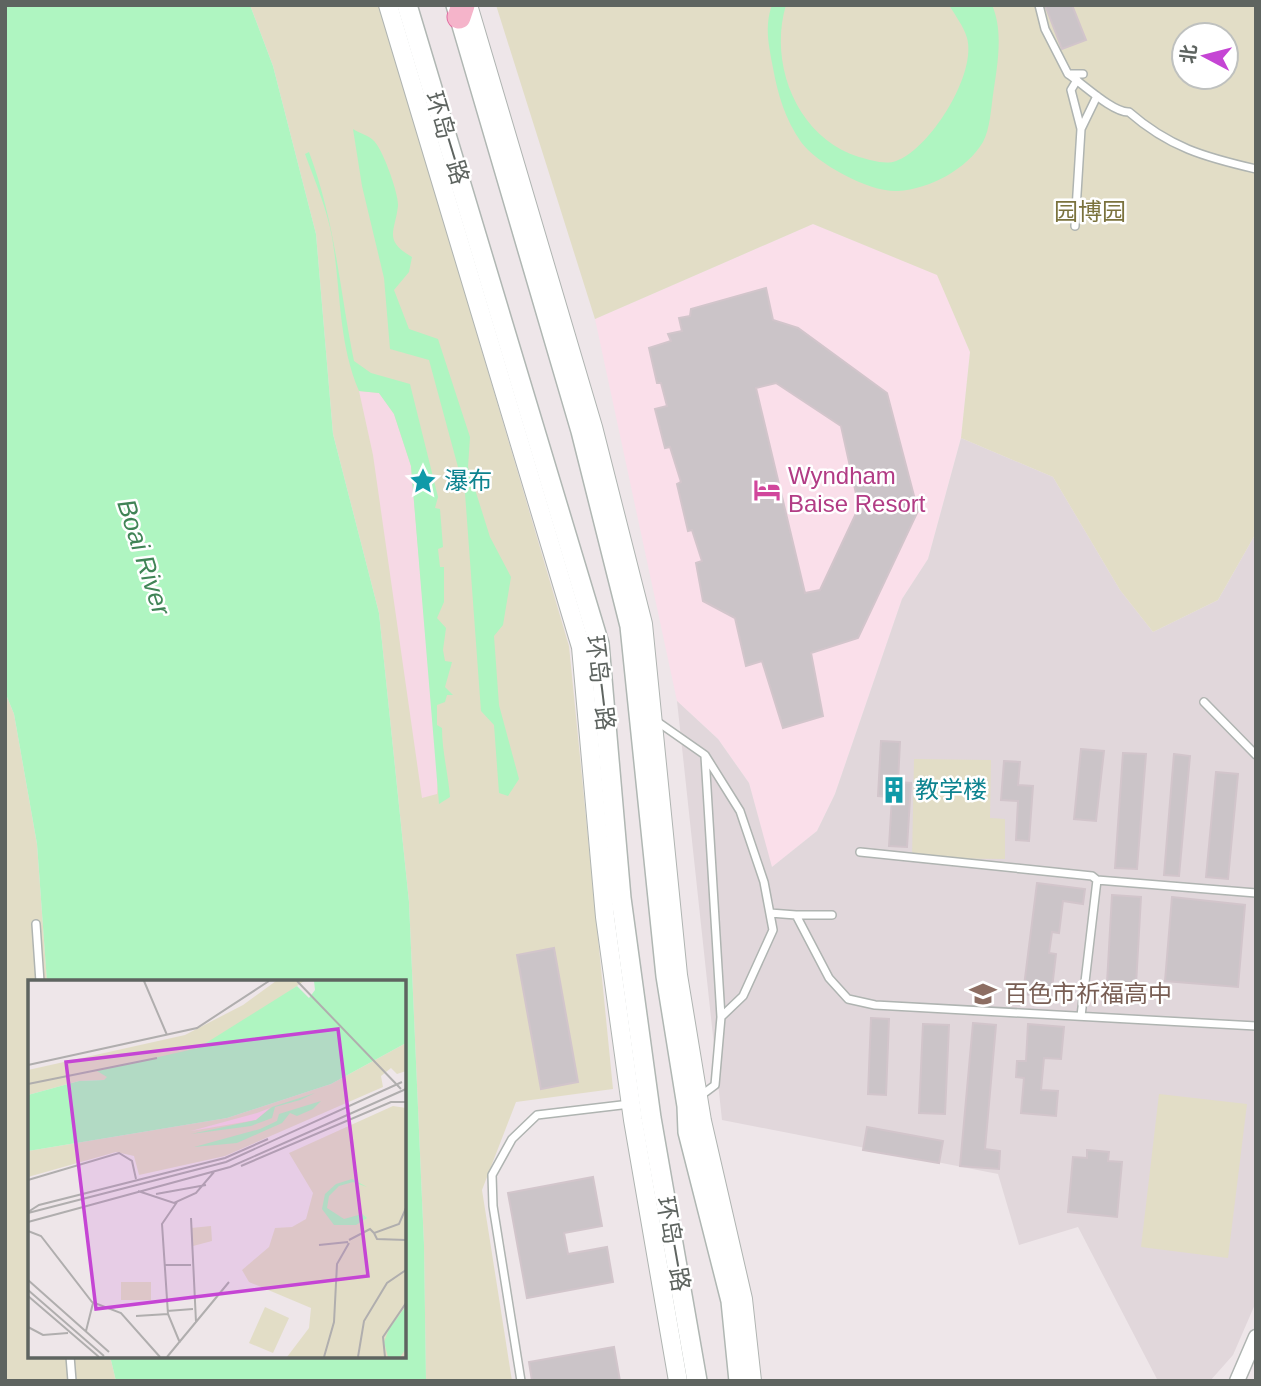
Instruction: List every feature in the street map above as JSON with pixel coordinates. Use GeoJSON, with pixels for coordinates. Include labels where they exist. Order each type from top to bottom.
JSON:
{"type":"FeatureCollection","features":[{"type":"Feature","properties":{"kind":"main road","name":"环岛一路"},"geometry":{"type":"LineString","coordinates":[[407,5],[599,644],[621,898],[651,1118],[697,1381]]}},
{"type":"Feature","properties":{"kind":"main road","name":"环岛一路"},"geometry":{"type":"LineString","coordinates":[[461,8],[581,431],[630,626],[645,713],[666,976],[693,1102],[688,1132],[731,1301],[739,1381]]}},
{"type":"Feature","properties":{"kind":"street"},"geometry":{"type":"LineString","coordinates":[[388,5],[581,647],[603,900],[631,1104],[678,1381]]}},
{"type":"Feature","properties":{"kind":"street"},"geometry":{"type":"LineString","coordinates":[[693,1102],[743,1299],[752,1381]]}},
{"type":"Feature","properties":{"kind":"street"},"geometry":{"type":"LineString","coordinates":[[1237,1381],[1256,1337]]}},
{"type":"Feature","properties":{"kind":"lane"},"geometry":{"type":"LineString","coordinates":[[1039,5],[1045,29],[1068,74],[1080,77],[1097,96],[1124,112],[1129,112],[1150,132],[1170,143],[1221,162],[1256,169]]}},
{"type":"Feature","properties":{"kind":"lane"},"geometry":{"type":"LineString","coordinates":[[1075,226],[1081,129],[1071,90],[1080,77]]}},
{"type":"Feature","properties":{"kind":"lane"},"geometry":{"type":"LineString","coordinates":[[1081,129],[1097,96]]}},
{"type":"Feature","properties":{"kind":"lane"},"geometry":{"type":"LineString","coordinates":[[1204,702],[1256,755]]}},
{"type":"Feature","properties":{"kind":"lane"},"geometry":{"type":"LineString","coordinates":[[645,713],[705,755],[740,811],[764,882],[773,930],[743,996],[721,1017]]}},
{"type":"Feature","properties":{"kind":"lane"},"geometry":{"type":"LineString","coordinates":[[693,1102],[715,1085],[721,1017],[705,755]]}},
{"type":"Feature","properties":{"kind":"lane"},"geometry":{"type":"LineString","coordinates":[[860,852],[1092,876],[1097,880],[1256,893]]}},
{"type":"Feature","properties":{"kind":"lane"},"geometry":{"type":"LineString","coordinates":[[1081,1016],[1097,880]]}},
{"type":"Feature","properties":{"kind":"lane"},"geometry":{"type":"LineString","coordinates":[[770,913],[832,915]]}},
{"type":"Feature","properties":{"kind":"lane"},"geometry":{"type":"LineString","coordinates":[[796,915],[829,978],[848,999],[875,1004],[1256,1026]]}},
{"type":"Feature","properties":{"kind":"lane"},"geometry":{"type":"LineString","coordinates":[[36,925],[40,980]]}},
{"type":"Feature","properties":{"kind":"lane"},"geometry":{"type":"LineString","coordinates":[[521,1381],[493,1206],[492,1175],[513,1139],[537,1115],[631,1104]]}},
{"type":"Feature","properties":{"kind":"lane"},"geometry":{"type":"LineString","coordinates":[[71,1358],[72,1381]]}},
{"type":"Feature","properties":{"kind":"shaded area"},"geometry":{"type":"Polygon","coordinates":[[[813,224],[938,275],[970,352],[961,438],[928,559],[902,599],[835,794],[817,831],[771,868],[749,783],[718,739],[677,701],[595,319],[813,224]]]}},
{"type":"Feature","properties":{"kind":"shaded area","name":"百色市祈福高中"},"geometry":{"type":"Polygon","coordinates":[[[961,438],[1053,477],[1120,590],[1153,632],[1218,600],[1256,533],[1256,1302],[1233,1355],[1210,1381],[1158,1381],[1078,1227],[1019,1245],[998,1174],[722,1120],[677,701],[718,739],[749,783],[772,867],[817,831],[835,794],[902,599],[928,559],[961,438]]]}},
{"type":"Feature","properties":{"kind":"green space"},"geometry":{"type":"Polygon","coordinates":[[[250,5],[380,5],[569,646],[613,1089],[516,1102],[482,1190],[512,1381],[426,1381],[424,1245],[409,902],[379,613],[333,434],[316,234],[273,66],[250,5]]]}},
{"type":"Feature","properties":{"kind":"green space","name":"园博园"},"geometry":{"type":"Polygon","coordinates":[[[496,5],[1256,5],[1256,533],[1218,600],[1153,632],[1120,590],[1053,477],[961,438],[970,352],[937,275],[813,224],[595,319],[496,5]]]}},
{"type":"Feature","properties":{"kind":"green space"},"geometry":{"type":"Polygon","coordinates":[[[5,692],[14,714],[37,844],[47,980],[28,980],[28,1358],[110,1358],[116,1381],[5,1381],[5,692]]]}},
{"type":"Feature","properties":{"kind":"green space"},"geometry":{"type":"Polygon","coordinates":[[[914,759],[991,760],[990,818],[1005,819],[1005,859],[912,858],[914,759]]]}},
{"type":"Feature","properties":{"kind":"green space"},"geometry":{"type":"Polygon","coordinates":[[[1159,1094],[1247,1104],[1228,1258],[1141,1247],[1159,1094]]]}},
{"type":"Feature","properties":{"kind":"sand"},"geometry":{"type":"Polygon","coordinates":[[[359,391],[379,393],[394,414],[411,466],[438,780],[437,794],[422,798],[373,455],[359,391]]]}},
{"type":"Feature","properties":{"kind":"water","name":"Boai River"},"geometry":{"type":"Polygon","coordinates":[[[5,5],[250,5],[273,66],[316,234],[333,434],[379,613],[409,902],[424,1245],[426,1381],[116,1381],[110,1358],[406,1358],[406,980],[47,980],[37,844],[14,714],[5,692],[5,5]]]}},
{"type":"Feature","properties":{"kind":"water"},"geometry":{"type":"Polygon","coordinates":[[[772,5],[786,5],[781,28],[781,51],[785,74],[804,116],[819,134],[838,147],[859,157],[887,162],[896,161],[909,154],[923,142],[948,109],[958,90],[965,71],[967,38],[949,5],[992,5],[998,27],[998,50],[990,119],[983,142],[958,169],[935,182],[910,189],[898,191],[874,187],[832,168],[801,142],[783,106],[769,44],[768,21],[772,5]]]}},
{"type":"Feature","properties":{"kind":"water"},"geometry":{"type":"Polygon","coordinates":[[[353,129],[377,144],[389,171],[398,206],[393,229],[394,240],[397,246],[412,257],[409,272],[394,290],[409,329],[438,339],[470,437],[468,467],[490,537],[511,577],[503,625],[494,636],[499,705],[519,779],[508,796],[499,793],[494,725],[481,711],[465,493],[429,360],[390,349],[384,278],[362,186],[353,129]]]}},
{"type":"Feature","properties":{"kind":"water","name":"瀑布"},"geometry":{"type":"Polygon","coordinates":[[[309,152],[331,231],[354,361],[371,373],[410,384],[438,497],[435,508],[440,509],[443,547],[438,549],[440,567],[444,567],[444,602],[437,618],[446,628],[443,650],[445,661],[452,662],[445,687],[453,695],[447,695],[445,702],[437,705],[437,725],[442,728],[450,797],[439,804],[411,466],[394,414],[379,393],[359,391],[352,372],[344,334],[332,237],[305,154],[309,152]]]}},
{"type":"Feature","properties":{"kind":"building"},"geometry":{"type":"Polygon","coordinates":[[[1045,5],[1072,5],[1086,40],[1062,49],[1045,5]]]}},
{"type":"Feature","properties":{"kind":"building"},"geometry":{"type":"Polygon","coordinates":[[[766,288],[773,320],[798,328],[887,393],[918,511],[858,638],[811,653],[823,716],[783,728],[762,661],[746,666],[735,618],[703,601],[696,563],[702,561],[692,530],[688,531],[677,484],[681,482],[670,447],[665,448],[655,409],[667,406],[661,383],[657,383],[649,348],[671,341],[668,334],[682,331],[679,318],[690,316],[691,309],[766,288]],[[776,383],[756,388],[805,593],[820,590],[859,507],[841,426],[776,383]]]}},
{"type":"Feature","properties":{"kind":"building","name":"教学楼"},"geometry":{"type":"Polygon","coordinates":[[[881,741],[900,742],[898,782],[911,783],[907,847],[889,846],[892,797],[878,796],[881,741]]]}},
{"type":"Feature","properties":{"kind":"building"},"geometry":{"type":"Polygon","coordinates":[[[1081,749],[1104,751],[1096,821],[1074,819],[1081,749]]]}},
{"type":"Feature","properties":{"kind":"building"},"geometry":{"type":"Polygon","coordinates":[[[1123,753],[1146,754],[1137,869],[1115,868],[1123,753]]]}},
{"type":"Feature","properties":{"kind":"building"},"geometry":{"type":"Polygon","coordinates":[[[1174,754],[1190,756],[1179,876],[1164,875],[1174,754]]]}},
{"type":"Feature","properties":{"kind":"building","name":"教学楼"},"geometry":{"type":"Polygon","coordinates":[[[1004,761],[1020,762],[1018,785],[1033,786],[1029,841],[1016,840],[1018,801],[1001,800],[1004,761]]]}},
{"type":"Feature","properties":{"kind":"building"},"geometry":{"type":"Polygon","coordinates":[[[1216,772],[1238,774],[1228,879],[1206,877],[1216,772]]]}},
{"type":"Feature","properties":{"kind":"building"},"geometry":{"type":"Polygon","coordinates":[[[1037,883],[1085,889],[1083,904],[1063,901],[1059,933],[1052,932],[1049,953],[1056,954],[1051,997],[1023,994],[1037,883]]]}},
{"type":"Feature","properties":{"kind":"building"},"geometry":{"type":"Polygon","coordinates":[[[1112,895],[1141,897],[1136,985],[1107,983],[1112,895]]]}},
{"type":"Feature","properties":{"kind":"building"},"geometry":{"type":"Polygon","coordinates":[[[1172,897],[1245,905],[1238,987],[1165,981],[1172,897]]]}},
{"type":"Feature","properties":{"kind":"building"},"geometry":{"type":"Polygon","coordinates":[[[554,948],[578,1082],[541,1089],[517,955],[554,948]]]}},
{"type":"Feature","properties":{"kind":"building"},"geometry":{"type":"Polygon","coordinates":[[[871,1018],[889,1019],[886,1095],[868,1094],[871,1018]]]}},
{"type":"Feature","properties":{"kind":"building"},"geometry":{"type":"Polygon","coordinates":[[[973,1023],[996,1025],[985,1149],[1000,1151],[999,1169],[960,1166],[973,1023]]]}},
{"type":"Feature","properties":{"kind":"building"},"geometry":{"type":"Polygon","coordinates":[[[923,1024],[949,1025],[945,1114],[919,1113],[923,1024]]]}},
{"type":"Feature","properties":{"kind":"building"},"geometry":{"type":"Polygon","coordinates":[[[1028,1024],[1064,1027],[1061,1059],[1044,1058],[1041,1090],[1058,1091],[1056,1116],[1021,1113],[1024,1078],[1016,1077],[1017,1061],[1026,1061],[1028,1024]]]}},
{"type":"Feature","properties":{"kind":"building"},"geometry":{"type":"Polygon","coordinates":[[[867,1127],[943,1141],[939,1163],[863,1150],[867,1127]]]}},
{"type":"Feature","properties":{"kind":"building"},"geometry":{"type":"Polygon","coordinates":[[[1087,1150],[1109,1152],[1108,1161],[1122,1162],[1117,1217],[1068,1212],[1073,1157],[1087,1158],[1087,1150]]]}},
{"type":"Feature","properties":{"kind":"building"},"geometry":{"type":"Polygon","coordinates":[[[593,1177],[602,1226],[564,1233],[568,1254],[607,1247],[613,1282],[527,1298],[508,1193],[593,1177]]]}},
{"type":"Feature","properties":{"kind":"building"},"geometry":{"type":"Polygon","coordinates":[[[614,1347],[620,1381],[532,1381],[529,1362],[614,1347]]]}},
{"type":"Feature","properties":{"kind":"place","name":"瀑布"},"geometry":{"type":"Point","coordinates":[423,481]}},
{"type":"Feature","properties":{"kind":"place","name":"Wyndham Baise Resort"},"geometry":{"type":"Point","coordinates":[767,490]}},
{"type":"Feature","properties":{"kind":"place","name":"教学楼"},"geometry":{"type":"Point","coordinates":[894,790]}},
{"type":"Feature","properties":{"kind":"place","name":"百色市祈福高中"},"geometry":{"type":"Point","coordinates":[983,994]}}]}
